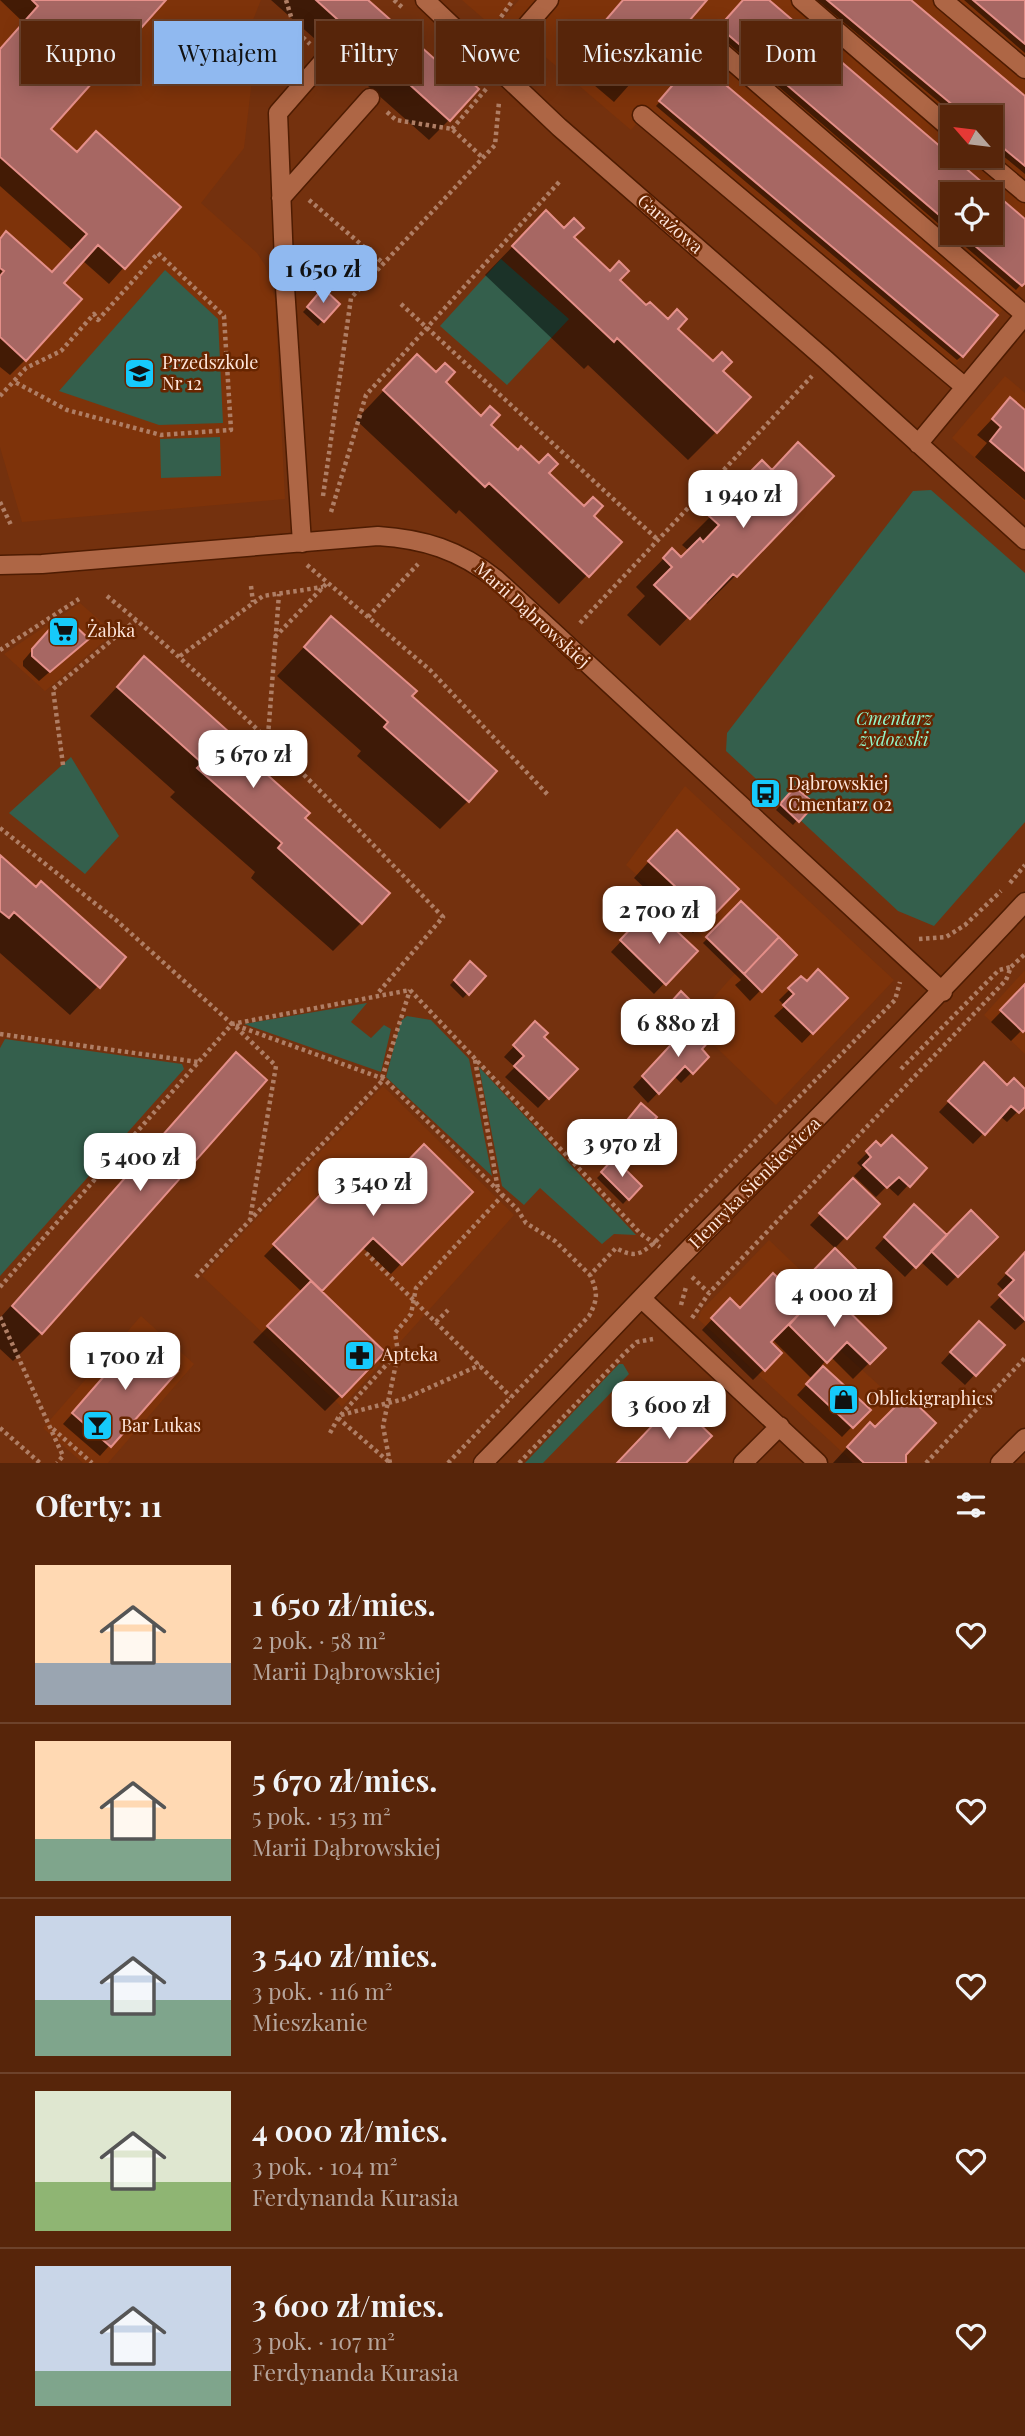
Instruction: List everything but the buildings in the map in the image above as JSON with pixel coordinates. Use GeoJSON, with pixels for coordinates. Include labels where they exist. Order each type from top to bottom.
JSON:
{"type":"FeatureCollection","features":[{"type":"Feature","properties":{"kind":"street","name":"Garażowa"},"geometry":{"type":"LineString","coordinates":[[425,0],[448,21]]}},
{"type":"Feature","properties":{"kind":"street"},"geometry":{"type":"LineString","coordinates":[[531,21],[549,0]]}},
{"type":"Feature","properties":{"kind":"street"},"geometry":{"type":"LineString","coordinates":[[801,0],[940,120]]}},
{"type":"Feature","properties":{"kind":"street"},"geometry":{"type":"LineString","coordinates":[[943,0],[1025,69]]}},
{"type":"Feature","properties":{"kind":"street"},"geometry":{"type":"LineString","coordinates":[[727,58],[1025,315],[918,444]]}},
{"type":"Feature","properties":{"kind":"street"},"geometry":{"type":"LineString","coordinates":[[302,552],[287,192],[278,113],[316,69]]}},
{"type":"Feature","properties":{"kind":"street","name":"Garażowa"},"geometry":{"type":"LineString","coordinates":[[515,84],[559,127],[826,360],[1025,540]]}},
{"type":"Feature","properties":{"kind":"street"},"geometry":{"type":"LineString","coordinates":[[287,192],[370,98]]}},
{"type":"Feature","properties":{"kind":"street"},"geometry":{"type":"LineString","coordinates":[[642,115],[965,387]]}},
{"type":"Feature","properties":{"kind":"street"},"geometry":{"type":"LineString","coordinates":[[995,168],[1025,193]]}},
{"type":"Feature","properties":{"kind":"street","name":"Marii Dąbrowskiej"},"geometry":{"type":"LineString","coordinates":[[0,565],[302,552],[378,536],[413,538],[451,550],[474,562],[943,992]]}},
{"type":"Feature","properties":{"kind":"street","name":"Henryka Sienkiewicza"},"geometry":{"type":"LineString","coordinates":[[483,1463],[943,992],[1025,902]]}},
{"type":"Feature","properties":{"kind":"street"},"geometry":{"type":"LineString","coordinates":[[642,1299],[818,1463]]}},
{"type":"Feature","properties":{"kind":"street"},"geometry":{"type":"LineString","coordinates":[[743,1463],[780,1426]]}},
{"type":"Feature","properties":{"kind":"street"},"geometry":{"type":"LineString","coordinates":[[1000,1463],[1025,1438]]}},
{"type":"Feature","properties":{"kind":"path"},"geometry":{"type":"LineString","coordinates":[[452,129],[490,85]]}},
{"type":"Feature","properties":{"kind":"path"},"geometry":{"type":"LineString","coordinates":[[322,505],[351,298],[495,145],[500,94]]}},
{"type":"Feature","properties":{"kind":"path"},"geometry":{"type":"LineString","coordinates":[[331,512],[366,395],[560,181]]}},
{"type":"Feature","properties":{"kind":"path"},"geometry":{"type":"LineString","coordinates":[[287,192],[383,263]]}},
{"type":"Feature","properties":{"kind":"path"},"geometry":{"type":"LineString","coordinates":[[0,396],[13,381],[26,368],[61,351],[94,314],[98,320],[158,253],[224,316],[231,430],[161,435],[67,410],[13,381]]}},
{"type":"Feature","properties":{"kind":"path"},"geometry":{"type":"LineString","coordinates":[[401,304],[658,540]]}},
{"type":"Feature","properties":{"kind":"path"},"geometry":{"type":"LineString","coordinates":[[580,623],[826,360]]}},
{"type":"Feature","properties":{"kind":"path"},"geometry":{"type":"LineString","coordinates":[[0,502],[11,525]]}},
{"type":"Feature","properties":{"kind":"path"},"geometry":{"type":"LineString","coordinates":[[302,552],[328,582],[430,670],[549,796]]}},
{"type":"Feature","properties":{"kind":"path"},"geometry":{"type":"LineString","coordinates":[[369,617],[421,560]]}},
{"type":"Feature","properties":{"kind":"path"},"geometry":{"type":"LineString","coordinates":[[275,638],[328,582]]}},
{"type":"Feature","properties":{"kind":"path"},"geometry":{"type":"LineString","coordinates":[[251,586],[253,603]]}},
{"type":"Feature","properties":{"kind":"path"},"geometry":{"type":"LineString","coordinates":[[180,656],[263,596],[323,587]]}},
{"type":"Feature","properties":{"kind":"path"},"geometry":{"type":"LineString","coordinates":[[268,737],[278,594]]}},
{"type":"Feature","properties":{"kind":"path"},"geometry":{"type":"LineString","coordinates":[[107,596],[180,656],[268,737],[443,917],[377,994]]}},
{"type":"Feature","properties":{"kind":"path"},"geometry":{"type":"LineString","coordinates":[[0,650],[79,599]]}},
{"type":"Feature","properties":{"kind":"path"},"geometry":{"type":"LineString","coordinates":[[63,765],[53,689],[136,620]]}},
{"type":"Feature","properties":{"kind":"path"},"geometry":{"type":"LineString","coordinates":[[0,828],[116,920],[276,1066],[250,1221]]}},
{"type":"Feature","properties":{"kind":"path"},"geometry":{"type":"LineString","coordinates":[[913,945],[921,936],[946,937],[965,925],[1025,865]]}},
{"type":"Feature","properties":{"kind":"path"},"geometry":{"type":"LineString","coordinates":[[703,1268],[684,1290],[681,1301],[682,1311],[690,1321],[709,1293],[1006,980],[1011,967],[1025,954]]}},
{"type":"Feature","properties":{"kind":"path"},"geometry":{"type":"LineString","coordinates":[[900,1070],[999,970],[1011,967]]}},
{"type":"Feature","properties":{"kind":"path"},"geometry":{"type":"LineString","coordinates":[[590,1275],[616,1248],[629,1255],[640,1255],[655,1242],[895,1000],[901,981],[896,975]]}},
{"type":"Feature","properties":{"kind":"path"},"geometry":{"type":"LineString","coordinates":[[0,1287],[232,1024],[377,994],[410,990]]}},
{"type":"Feature","properties":{"kind":"path"},"geometry":{"type":"LineString","coordinates":[[410,990],[641,1234],[655,1242]]}},
{"type":"Feature","properties":{"kind":"path"},"geometry":{"type":"LineString","coordinates":[[196,1278],[383,1079],[410,990]]}},
{"type":"Feature","properties":{"kind":"path"},"geometry":{"type":"LineString","coordinates":[[232,1024],[383,1079],[503,1195],[526,1223],[555,1241],[590,1275],[597,1290],[597,1301],[589,1315],[448,1463]]}},
{"type":"Feature","properties":{"kind":"path"},"geometry":{"type":"LineString","coordinates":[[0,1034],[198,1062]]}},
{"type":"Feature","properties":{"kind":"path"},"geometry":{"type":"LineString","coordinates":[[475,1059],[498,1190]]}},
{"type":"Feature","properties":{"kind":"path"},"geometry":{"type":"LineString","coordinates":[[390,1463],[383,1426],[398,1352],[395,1333],[411,1314],[416,1288],[503,1195]]}},
{"type":"Feature","properties":{"kind":"path"},"geometry":{"type":"LineString","coordinates":[[366,1253],[512,1397]]}},
{"type":"Feature","properties":{"kind":"path"},"geometry":{"type":"LineString","coordinates":[[693,1278],[709,1293]]}},
{"type":"Feature","properties":{"kind":"path"},"geometry":{"type":"LineString","coordinates":[[436,1322],[448,1310]]}},
{"type":"Feature","properties":{"kind":"path"},"geometry":{"type":"LineString","coordinates":[[0,1317],[63,1456],[57,1463]]}},
{"type":"Feature","properties":{"kind":"path"},"geometry":{"type":"LineString","coordinates":[[520,1463],[637,1342],[660,1340]]}},
{"type":"Feature","properties":{"kind":"path"},"geometry":{"type":"LineString","coordinates":[[330,1433],[339,1417],[398,1352]]}},
{"type":"Feature","properties":{"kind":"path"},"geometry":{"type":"LineString","coordinates":[[926,1463],[1025,1359]]}},
{"type":"Feature","properties":{"kind":"path"},"geometry":{"type":"LineString","coordinates":[[339,1417],[443,1384],[480,1365]]}},
{"type":"Feature","properties":{"kind":"path"},"geometry":{"type":"LineString","coordinates":[[339,1417],[390,1463]]}},
{"type":"Feature","properties":{"kind":"path"},"geometry":{"type":"LineString","coordinates":[[50,1426],[92,1463]]}},
{"type":"Feature","properties":{"kind":"path"},"geometry":{"type":"LineString","coordinates":[[0,1428],[40,1463]]}},
{"type":"Feature","properties":{"kind":"shaded area","name":"Przedszkole Nr 12"},"geometry":{"type":"Polygon","coordinates":[[[0,0],[261,0],[253,21],[154,21],[154,84],[251,84],[244,148],[201,203],[257,253],[265,265],[275,299],[285,499],[22,522],[0,447],[0,0]]]}},
{"type":"Feature","properties":{"kind":"shaded area"},"geometry":{"type":"Polygon","coordinates":[[[462,0],[515,0],[496,21],[486,21],[462,0]]]}},
{"type":"Feature","properties":{"kind":"shaded area"},"geometry":{"type":"Polygon","coordinates":[[[519,0],[1025,0],[1025,284],[950,371],[646,113],[631,130],[577,84],[727,84],[727,21],[558,21],[558,68],[544,56],[544,21],[503,21],[519,0]]]}},
{"type":"Feature","properties":{"kind":"shaded area"},"geometry":{"type":"Polygon","coordinates":[[[1005,376],[1025,393],[1025,502],[952,438],[1005,376]]]}},
{"type":"Feature","properties":{"kind":"shaded area"},"geometry":{"type":"Polygon","coordinates":[[[80,603],[114,633],[45,691],[4,654],[80,603]]]}},
{"type":"Feature","properties":{"kind":"shaded area"},"geometry":{"type":"Polygon","coordinates":[[[685,786],[894,980],[776,1105],[691,1023],[738,970],[626,865],[685,786]]]}},
{"type":"Feature","properties":{"kind":"shaded area"},"geometry":{"type":"Polygon","coordinates":[[[1025,970],[1025,1054],[984,1015],[1025,970]]]}},
{"type":"Feature","properties":{"kind":"shaded area"},"geometry":{"type":"Polygon","coordinates":[[[383,1086],[514,1215],[342,1407],[202,1276],[383,1086]]]}},
{"type":"Feature","properties":{"kind":"shaded area"},"geometry":{"type":"Polygon","coordinates":[[[769,1240],[859,1326],[838,1348],[892,1397],[886,1403],[892,1410],[874,1428],[910,1463],[854,1463],[698,1319],[701,1311],[769,1240]]]}},
{"type":"Feature","properties":{"kind":"shaded area"},"geometry":{"type":"Polygon","coordinates":[[[141,1316],[194,1364],[108,1463],[83,1463],[43,1428],[141,1316]]]}},
{"type":"Feature","properties":{"kind":"green space"},"geometry":{"type":"Polygon","coordinates":[[[501,259],[569,319],[507,385],[440,326],[501,259]]]}},
{"type":"Feature","properties":{"kind":"green space"},"geometry":{"type":"Polygon","coordinates":[[[165,270],[218,319],[223,423],[159,425],[59,391],[165,270]]]}},
{"type":"Feature","properties":{"kind":"green space"},"geometry":{"type":"Polygon","coordinates":[[[220,437],[221,476],[161,478],[160,439],[220,437]]]}},
{"type":"Feature","properties":{"kind":"green space","name":"Cmentarz żydowski"},"geometry":{"type":"Polygon","coordinates":[[[931,490],[1025,573],[1025,822],[934,926],[898,911],[726,751],[727,733],[913,491],[931,490]]]}},
{"type":"Feature","properties":{"kind":"green space"},"geometry":{"type":"Polygon","coordinates":[[[71,757],[119,836],[85,874],[9,813],[71,757]]]}},
{"type":"Feature","properties":{"kind":"green space"},"geometry":{"type":"Polygon","coordinates":[[[367,1003],[351,1022],[371,1038],[384,1025],[391,1029],[381,1072],[244,1024],[367,1003]]]}},
{"type":"Feature","properties":{"kind":"green space"},"geometry":{"type":"Polygon","coordinates":[[[407,1016],[431,1020],[469,1059],[492,1176],[386,1077],[401,1021],[407,1016]]]}},
{"type":"Feature","properties":{"kind":"green space"},"geometry":{"type":"Polygon","coordinates":[[[5,1039],[182,1064],[184,1069],[0,1276],[0,1048],[5,1039]]]}},
{"type":"Feature","properties":{"kind":"green space"},"geometry":{"type":"Polygon","coordinates":[[[479,1067],[636,1235],[614,1234],[602,1244],[540,1188],[524,1205],[502,1186],[479,1067]]]}},
{"type":"Feature","properties":{"kind":"green space"},"geometry":{"type":"Polygon","coordinates":[[[619,1364],[623,1364],[629,1374],[543,1463],[525,1463],[619,1364]]]}},
{"type":"Feature","properties":{"kind":"place","name":"Przedszkole Nr 12"},"geometry":{"type":"Point","coordinates":[139,373]}},
{"type":"Feature","properties":{"kind":"place","name":"Żabka"},"geometry":{"type":"Point","coordinates":[64,631]}},
{"type":"Feature","properties":{"kind":"place","name":"Dąbrowskiej Cmentarz 02"},"geometry":{"type":"Point","coordinates":[765,794]}},
{"type":"Feature","properties":{"kind":"place","name":"Apteka"},"geometry":{"type":"Point","coordinates":[359,1355]}},
{"type":"Feature","properties":{"kind":"place","name":"Oblickigraphics"},"geometry":{"type":"Point","coordinates":[843,1399]}},
{"type":"Feature","properties":{"kind":"place","name":"Bar Lukas"},"geometry":{"type":"Point","coordinates":[98,1426]}}]}
